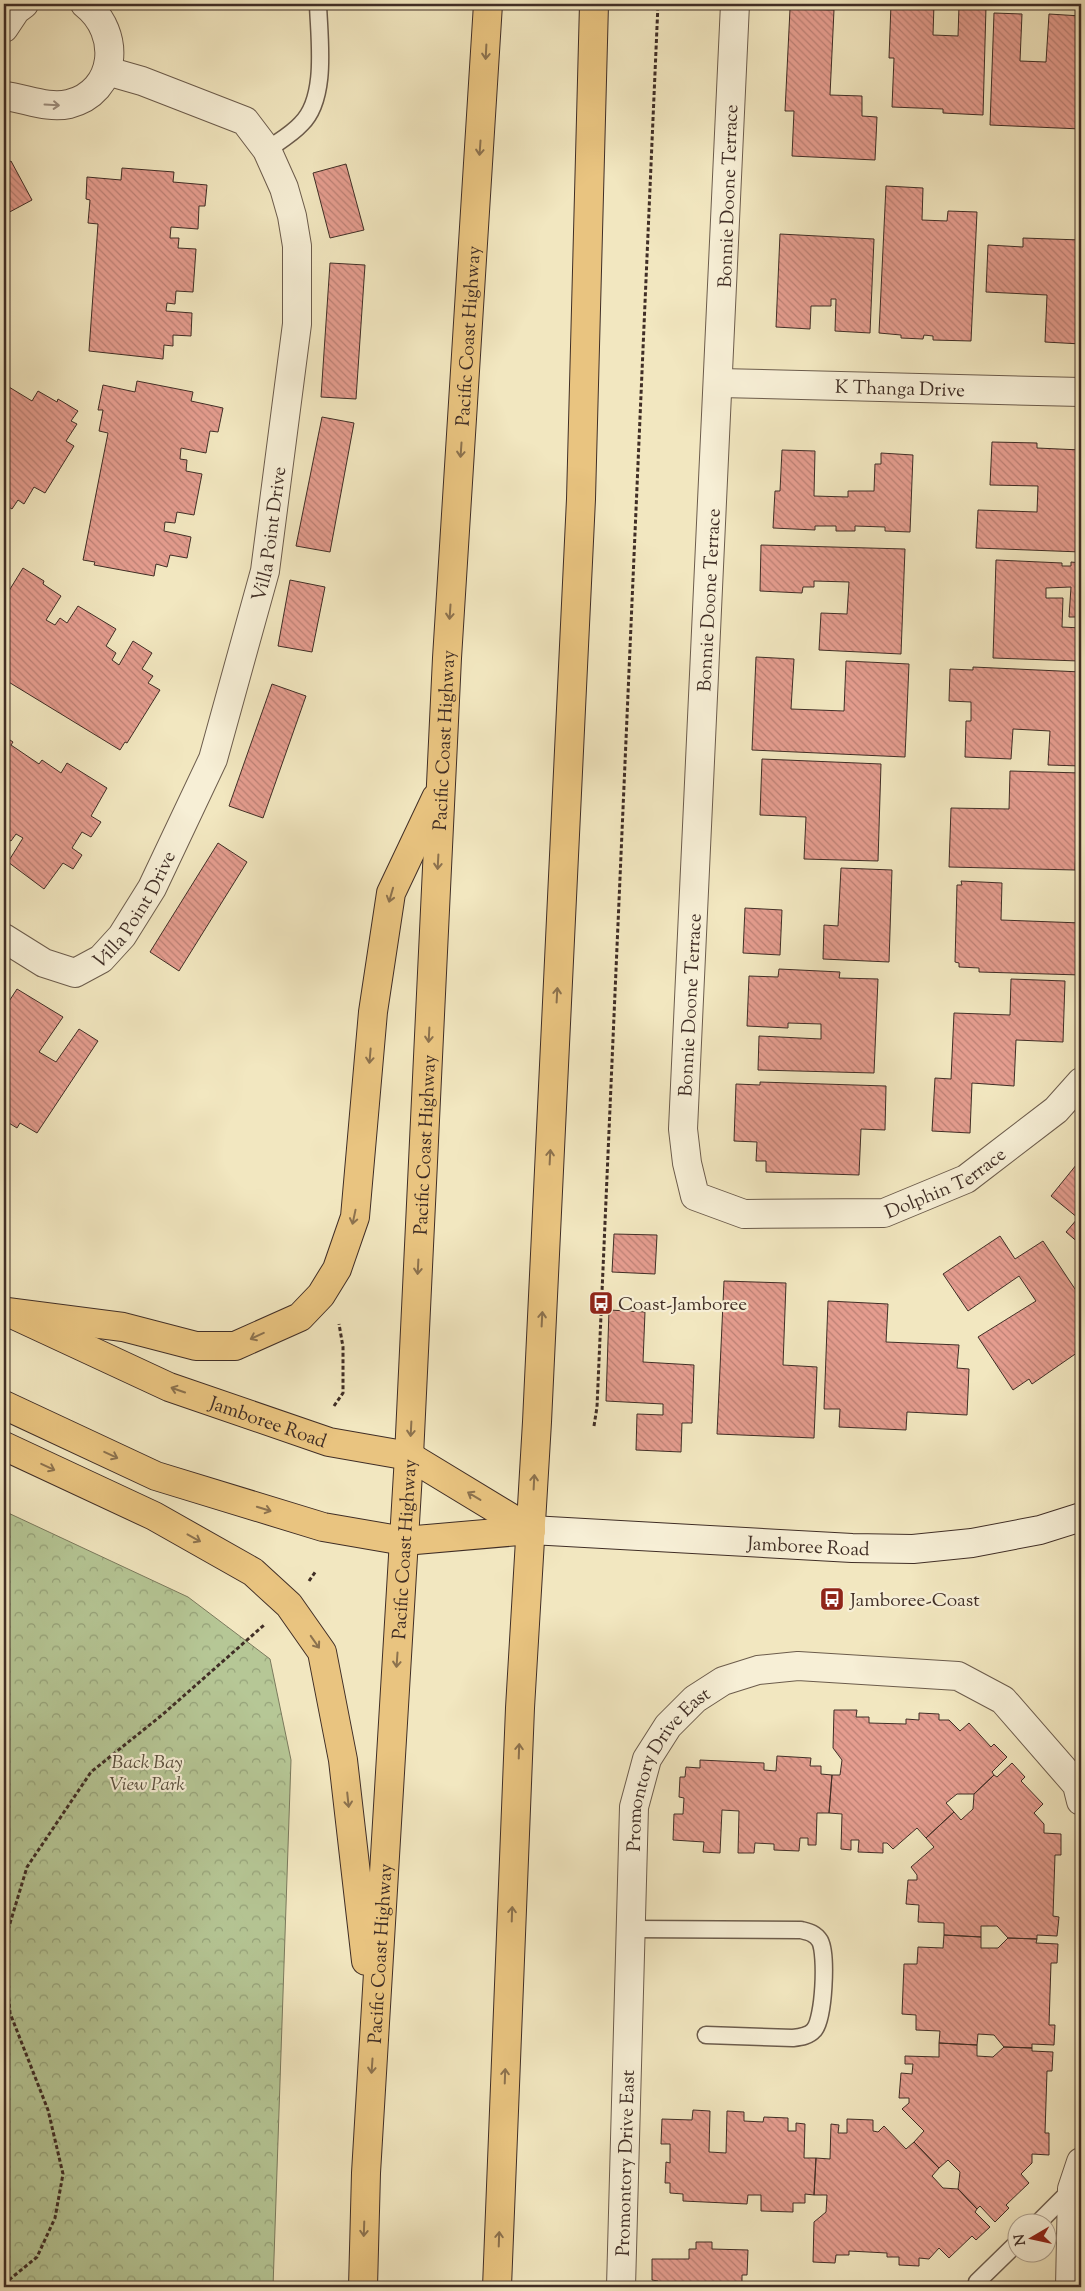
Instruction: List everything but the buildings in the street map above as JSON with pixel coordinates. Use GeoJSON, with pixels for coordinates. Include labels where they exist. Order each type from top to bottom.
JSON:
{"type":"FeatureCollection","features":[{"type":"Feature","properties":{"kind":"main road","name":"Pacific Coast Highway"},"geometry":{"type":"LineString","coordinates":[[363,2287],[366,2173],[409,1456],[441,788],[488,4]]}},
{"type":"Feature","properties":{"kind":"main road"},"geometry":{"type":"LineString","coordinates":[[496,2287],[520,1708],[531,1530],[581,499],[594,4]]}},
{"type":"Feature","properties":{"kind":"main road"},"geometry":{"type":"LineString","coordinates":[[6,1311],[122,1327],[196,1346],[236,1346],[300,1317],[321,1295],[337,1269],[355,1217],[374,1012],[390,893],[441,788]]}},
{"type":"Feature","properties":{"kind":"main road","name":"Jamboree Road"},"geometry":{"type":"LineString","coordinates":[[6,1311],[168,1387],[330,1442],[409,1456],[531,1530]]}},
{"type":"Feature","properties":{"kind":"main road","name":"Jamboree Road"},"geometry":{"type":"LineString","coordinates":[[4,1405],[156,1476],[323,1527],[404,1541],[531,1530]]}},
{"type":"Feature","properties":{"kind":"main road"},"geometry":{"type":"LineString","coordinates":[[4,1446],[154,1516],[253,1572],[289,1605],[322,1652],[343,1760],[374,2037]]}},
{"type":"Feature","properties":{"kind":"street"},"geometry":{"type":"LineString","coordinates":[[4,28],[16,10],[24,4]]}},
{"type":"Feature","properties":{"kind":"street"},"geometry":{"type":"LineString","coordinates":[[4,96],[51,106],[69,104],[87,96],[100,82],[107,71],[110,46],[106,28],[96,12],[85,4]]}},
{"type":"Feature","properties":{"kind":"street","name":"Bonnie Doone Terrace"},"geometry":{"type":"LineString","coordinates":[[695,1196],[686,1163],[683,1129],[719,383],[735,4]]}},
{"type":"Feature","properties":{"kind":"street","name":"Villa Point Drive"},"geometry":{"type":"LineString","coordinates":[[4,938],[44,963],[75,973],[101,959],[122,936],[152,888],[213,759],[265,571],[298,324],[297,246],[292,216],[284,188],[267,150],[245,121],[142,81],[107,71]]}},
{"type":"Feature","properties":{"kind":"street","name":"K Thanga Drive"},"geometry":{"type":"LineString","coordinates":[[719,383],[1081,392]]}},
{"type":"Feature","properties":{"kind":"street","name":"Dolphin Terrace"},"geometry":{"type":"LineString","coordinates":[[695,1196],[744,1214],[884,1213],[966,1179],[1056,1110],[1081,1082]]}},
{"type":"Feature","properties":{"kind":"street","name":"Jamboree Road"},"geometry":{"type":"LineString","coordinates":[[531,1530],[913,1550],[972,1543],[1040,1530],[1081,1518]]}},
{"type":"Feature","properties":{"kind":"street","name":"Promontory Drive East"},"geometry":{"type":"LineString","coordinates":[[621,2287],[634,1808],[647,1759],[668,1726],[695,1699],[723,1681],[758,1670],[798,1666],[958,1676],[1002,1700],[1077,1786],[1081,1802]]}},
{"type":"Feature","properties":{"kind":"street"},"geometry":{"type":"LineString","coordinates":[[1070,2287],[1072,2189],[1081,2162]]}},
{"type":"Feature","properties":{"kind":"lane"},"geometry":{"type":"LineString","coordinates":[[267,150],[302,124],[313,106],[320,81],[318,4]]}},
{"type":"Feature","properties":{"kind":"lane"},"geometry":{"type":"LineString","coordinates":[[631,1929],[801,1930],[812,1933],[820,1941],[824,1952],[821,2018],[814,2030],[805,2036],[793,2038],[706,2036]]}},
{"type":"Feature","properties":{"kind":"lane"},"geometry":{"type":"LineString","coordinates":[[1047,2214],[1072,2189]]}},
{"type":"Feature","properties":{"kind":"lane"},"geometry":{"type":"LineString","coordinates":[[976,2287],[977,2282],[1008,2252]]}},
{"type":"Feature","properties":{"kind":"path"},"geometry":{"type":"LineString","coordinates":[[594,1426],[597,1397],[658,4]]}},
{"type":"Feature","properties":{"kind":"path"},"geometry":{"type":"LineString","coordinates":[[334,1406],[343,1394],[343,1347],[338,1320]]}},
{"type":"Feature","properties":{"kind":"path"},"geometry":{"type":"LineString","coordinates":[[4,2284],[37,2257],[55,2218],[63,2174],[48,2110],[10,2013],[6,1968],[6,1930],[26,1867],[91,1772],[162,1715],[265,1624]]}},
{"type":"Feature","properties":{"kind":"green space","name":"Back Bay View Park"},"geometry":{"type":"Polygon","coordinates":[[[4,1511],[188,1597],[270,1659],[291,1760],[273,2287],[4,2287],[4,1511]]]}},
{"type":"Feature","properties":{"kind":"place","name":"Coast-Jamboree"},"geometry":{"type":"Point","coordinates":[601,1303]}},
{"type":"Feature","properties":{"kind":"place","name":"Jamboree-Coast"},"geometry":{"type":"Point","coordinates":[832,1599]}}]}
